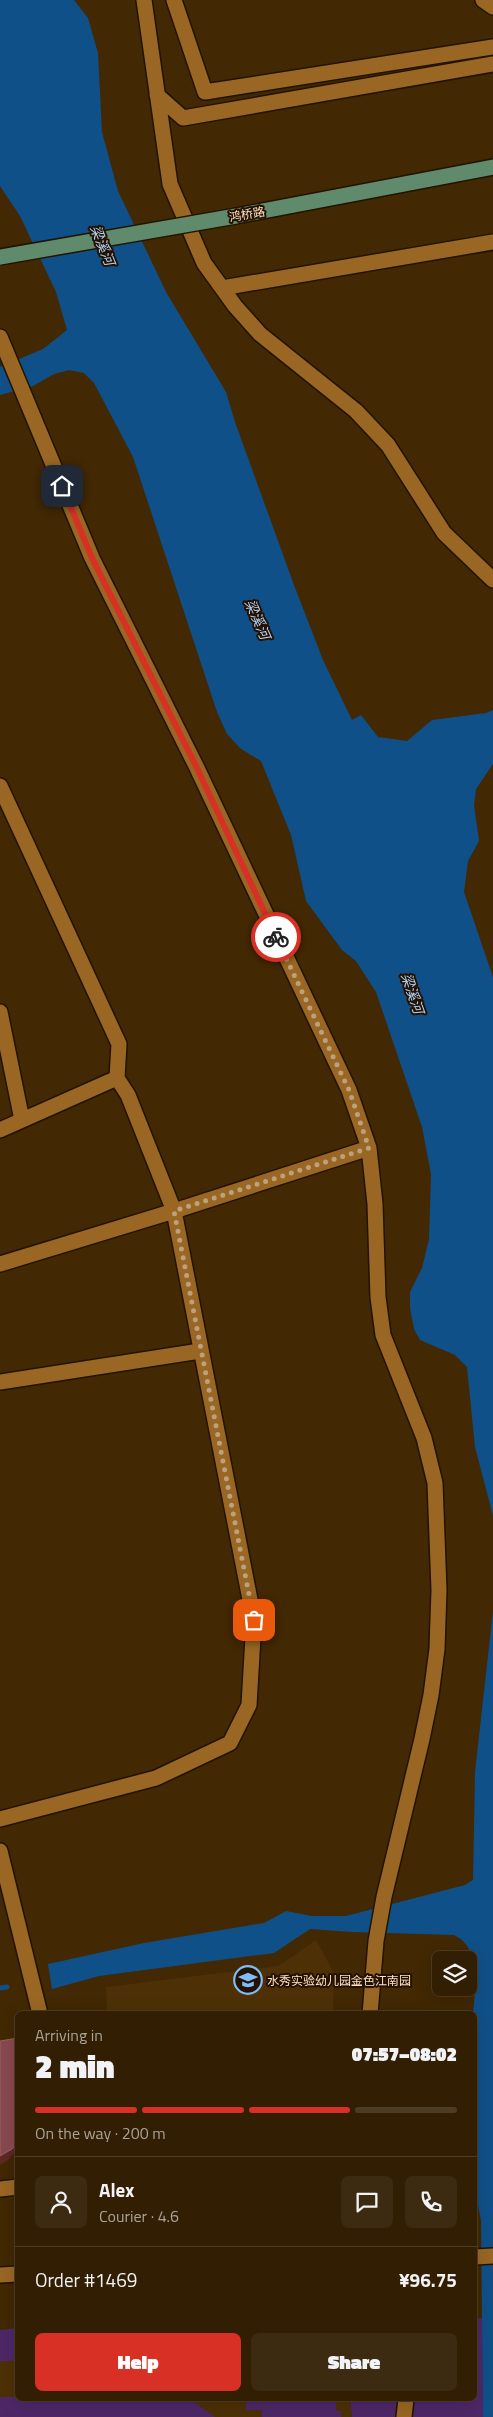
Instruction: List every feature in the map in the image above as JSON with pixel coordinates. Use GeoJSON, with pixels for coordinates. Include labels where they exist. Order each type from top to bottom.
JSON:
{"type":"FeatureCollection","features":[{"type":"Feature","properties":{"kind":"main road","name":"鸿桥路"},"geometry":{"type":"LineString","coordinates":[[0,257],[236,216],[493,167]]}},
{"type":"Feature","properties":{"kind":"street"},"geometry":{"type":"LineString","coordinates":[[144,0],[170,184],[204,263],[235,306],[260,334],[356,411],[388,445],[444,533],[493,580]]}},
{"type":"Feature","properties":{"kind":"street"},"geometry":{"type":"LineString","coordinates":[[174,0],[205,92],[493,47]]}},
{"type":"Feature","properties":{"kind":"street"},"geometry":{"type":"LineString","coordinates":[[483,0],[493,7]]}},
{"type":"Feature","properties":{"kind":"street"},"geometry":{"type":"LineString","coordinates":[[163,141],[183,118],[493,64]]}},
{"type":"Feature","properties":{"kind":"street"},"geometry":{"type":"LineString","coordinates":[[157,95],[183,118]]}},
{"type":"Feature","properties":{"kind":"street"},"geometry":{"type":"LineString","coordinates":[[222,288],[493,242]]}},
{"type":"Feature","properties":{"kind":"street"},"geometry":{"type":"LineString","coordinates":[[0,336],[92,558],[197,768],[345,1081],[369,1148],[374,1204],[378,1297],[383,1335],[424,1438],[435,1483],[439,1590],[437,1649],[431,1695],[384,1897],[376,1940],[370,2011]]}},
{"type":"Feature","properties":{"kind":"street"},"geometry":{"type":"LineString","coordinates":[[0,786],[119,1044],[117,1078],[128,1095],[174,1211],[254,1620],[249,1705],[230,1743],[156,1778],[0,1819]]}},
{"type":"Feature","properties":{"kind":"street"},"geometry":{"type":"LineString","coordinates":[[0,1012],[22,1120]]}},
{"type":"Feature","properties":{"kind":"street"},"geometry":{"type":"LineString","coordinates":[[0,1130],[117,1078]]}},
{"type":"Feature","properties":{"kind":"street"},"geometry":{"type":"LineString","coordinates":[[0,1264],[174,1211],[369,1148]]}},
{"type":"Feature","properties":{"kind":"street"},"geometry":{"type":"LineString","coordinates":[[0,1382],[200,1351]]}},
{"type":"Feature","properties":{"kind":"street"},"geometry":{"type":"LineString","coordinates":[[0,1851],[39,2011]]}},
{"type":"Feature","properties":{"kind":"street"},"geometry":{"type":"LineString","coordinates":[[0,2189],[15,2187]]}},
{"type":"Feature","properties":{"kind":"street"},"geometry":{"type":"LineString","coordinates":[[477,2257],[493,2256]]}},
{"type":"Feature","properties":{"kind":"street"},"geometry":{"type":"LineString","coordinates":[[0,2275],[15,2274]]}},
{"type":"Feature","properties":{"kind":"street"},"geometry":{"type":"LineString","coordinates":[[404,2417],[406,2401]]}},
{"type":"Feature","properties":{"kind":"shaded area","name":"水秀实验幼儿园金色江南园"},"geometry":{"type":"Polygon","coordinates":[[[316,1940],[334,1973],[333,2011],[107,2011],[106,1987],[278,1966],[316,1940]]]}},
{"type":"Feature","properties":{"kind":"shaded area"},"geometry":{"type":"Polygon","coordinates":[[[482,2318],[483,2417],[352,2417],[350,2401],[477,2401],[477,2319],[482,2318]]]}},
{"type":"Feature","properties":{"kind":"shaded area"},"geometry":{"type":"Polygon","coordinates":[[[15,2328],[15,2361],[0,2361],[0,2330],[15,2328]]]}},
{"type":"Feature","properties":{"kind":"shaded area"},"geometry":{"type":"Polygon","coordinates":[[[0,2361],[15,2361],[15,2401],[350,2401],[352,2417],[0,2417],[0,2361]]]}},
{"type":"Feature","properties":{"kind":"shaded area"},"geometry":{"type":"Polygon","coordinates":[[[0,2397],[15,2397],[15,2401],[188,2401],[197,2404],[215,2417],[0,2417],[0,2397]]]}},
{"type":"Feature","properties":{"kind":"shaded area"},"geometry":{"type":"Polygon","coordinates":[[[246,2401],[336,2401],[336,2411],[341,2411],[341,2417],[262,2417],[262,2410],[246,2410],[246,2401]]]}},
{"type":"Feature","properties":{"kind":"water","name":"梁溪河"},"geometry":{"type":"Polygon","coordinates":[[[0,0],[74,0],[88,18],[98,53],[102,132],[118,191],[166,292],[226,392],[294,585],[323,660],[352,720],[361,715],[378,737],[407,741],[432,720],[486,713],[493,710],[493,764],[476,789],[474,805],[479,841],[468,861],[464,892],[493,977],[493,1516],[475,1447],[467,1367],[455,1355],[420,1340],[414,1329],[410,1308],[410,1292],[422,1268],[429,1239],[431,1174],[422,1127],[376,992],[356,961],[342,950],[306,901],[291,835],[261,761],[241,749],[227,734],[217,712],[133,457],[94,383],[84,373],[69,370],[54,374],[33,386],[0,395],[0,367],[43,349],[67,330],[56,292],[20,216],[0,186],[0,0]]]}},
{"type":"Feature","properties":{"kind":"water"},"geometry":{"type":"Polygon","coordinates":[[[493,1611],[493,2417],[483,2417],[481,2221],[477,2200],[477,2011],[473,2011],[474,1996],[477,1996],[477,1951],[470,1951],[463,1941],[454,1935],[310,1929],[274,1953],[99,1976],[52,1989],[48,1964],[144,1943],[264,1923],[286,1911],[312,1916],[346,1916],[465,1885],[473,1880],[475,1772],[493,1611]]]}},
{"type":"Feature","properties":{"kind":"building"},"geometry":{"type":"Polygon","coordinates":[[[15,2038],[15,2146],[0,2156],[0,2041],[15,2038]]]}},
{"type":"Feature","properties":{"kind":"waterway"},"geometry":{"type":"LineString","coordinates":[[0,1988],[7,1987]]}},
{"type":"Feature","properties":{"kind":"way so far"},"geometry":{"type":"LineString","coordinates":[[254,1620],[174,1211],[369,1148],[349,1090],[276,937]]}},
{"type":"Feature","properties":{"kind":"place","name":"水秀实验幼儿园金色江南园"},"geometry":{"type":"Point","coordinates":[248,1980]}},
{"type":"Feature","properties":{"kind":"route"},"geometry":{"type":"LineString","coordinates":[[62,486],[92,558],[197,768],[276,937]]}}]}
